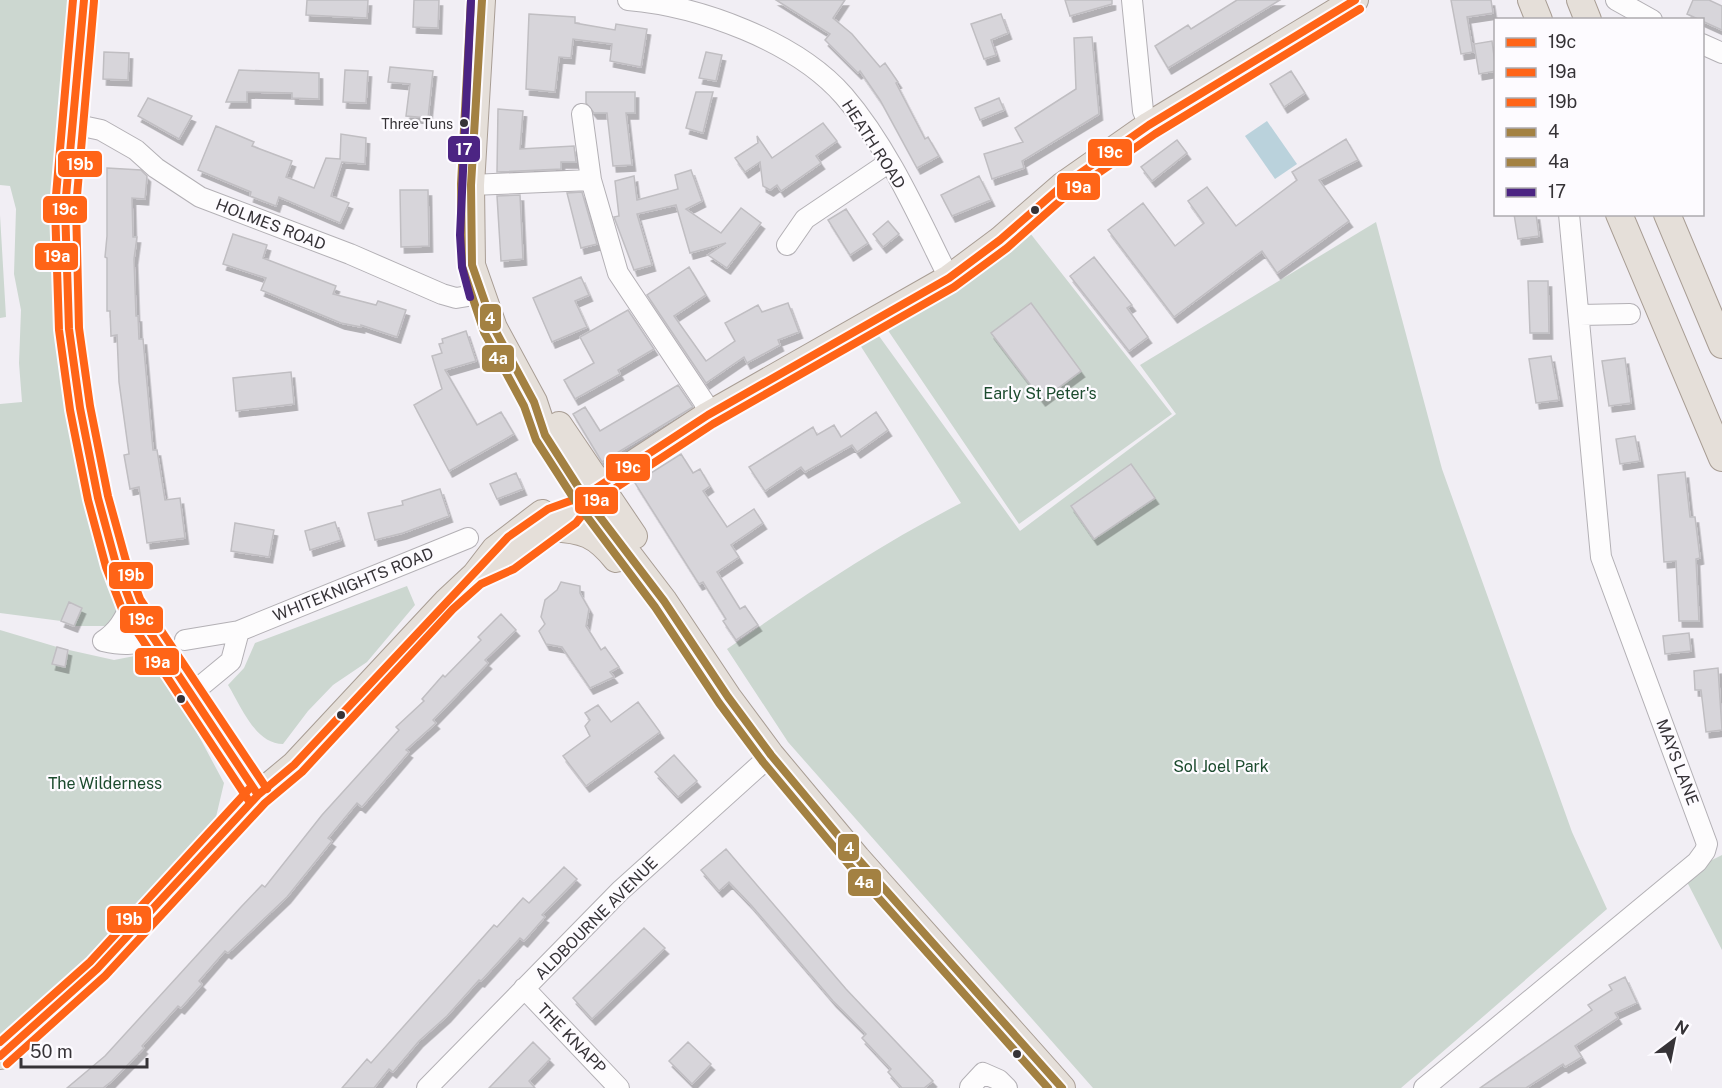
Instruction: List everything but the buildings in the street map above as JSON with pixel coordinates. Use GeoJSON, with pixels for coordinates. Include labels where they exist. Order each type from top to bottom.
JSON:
{"type":"FeatureCollection","features":[{"type":"Feature","properties":{"kind":"main road"},"geometry":{"type":"LineString","coordinates":[[482,0],[471,184],[472,265],[480,294],[501,345],[534,402],[545,435],[591,490],[728,697],[771,755],[837,835],[1062,1088]]}},
{"type":"Feature","properties":{"kind":"main road"},"geometry":{"type":"LineString","coordinates":[[0,1056],[97,969],[258,795],[294,765],[446,602],[475,575],[485,560],[508,537],[548,509],[591,490],[708,415],[949,278],[1000,240],[1062,186],[1149,125],[1355,0]]}},
{"type":"Feature","properties":{"kind":"main road"},"geometry":{"type":"LineString","coordinates":[[1531,0],[1538,18]]}},
{"type":"Feature","properties":{"kind":"main road"},"geometry":{"type":"LineString","coordinates":[[1580,0],[1587,18]]}},
{"type":"Feature","properties":{"kind":"main road"},"geometry":{"type":"LineString","coordinates":[[1620,216],[1722,458]]}},
{"type":"Feature","properties":{"kind":"main road"},"geometry":{"type":"LineString","coordinates":[[1668,216],[1722,345]]}},
{"type":"Feature","properties":{"kind":"main road"},"geometry":{"type":"LineString","coordinates":[[475,575],[509,560],[570,515],[591,490]]}},
{"type":"Feature","properties":{"kind":"main road"},"geometry":{"type":"LineString","coordinates":[[552,528],[572,529],[594,536],[608,549],[645,596],[664,602]]}},
{"type":"Feature","properties":{"kind":"street"},"geometry":{"type":"LineString","coordinates":[[84,0],[65,207],[69,329],[80,408],[98,498],[116,564],[131,604],[258,795]]}},
{"type":"Feature","properties":{"kind":"street","name":"HEATH ROAD"},"geometry":{"type":"LineString","coordinates":[[628,0],[650,2],[707,15],[771,43],[811,65],[844,96],[888,162],[949,278]]}},
{"type":"Feature","properties":{"kind":"street"},"geometry":{"type":"LineString","coordinates":[[1132,0],[1143,111],[1149,125]]}},
{"type":"Feature","properties":{"kind":"street"},"geometry":{"type":"LineString","coordinates":[[1616,0],[1648,18]]}},
{"type":"Feature","properties":{"kind":"street"},"geometry":{"type":"LineString","coordinates":[[1704,45],[1722,53]]}},
{"type":"Feature","properties":{"kind":"street"},"geometry":{"type":"LineString","coordinates":[[582,114],[591,180],[618,273],[704,402],[708,415]]}},
{"type":"Feature","properties":{"kind":"street","name":"HOLMES ROAD"},"geometry":{"type":"LineString","coordinates":[[73,124],[101,130],[119,140],[200,197],[350,254],[442,294],[456,298],[480,294]]}},
{"type":"Feature","properties":{"kind":"street"},"geometry":{"type":"LineString","coordinates":[[787,245],[805,219],[888,162]]}},
{"type":"Feature","properties":{"kind":"street"},"geometry":{"type":"LineString","coordinates":[[471,184],[591,180]]}},
{"type":"Feature","properties":{"kind":"street","name":"MAYS LANE"},"geometry":{"type":"LineString","coordinates":[[1424,1088],[1634,916],[1697,862],[1705,851],[1705,834],[1601,557],[1569,216]]}},
{"type":"Feature","properties":{"kind":"street"},"geometry":{"type":"LineString","coordinates":[[1580,315],[1630,314]]}},
{"type":"Feature","properties":{"kind":"street","name":"WHITEKNIGHTS ROAD"},"geometry":{"type":"LineString","coordinates":[[185,640],[239,631],[468,538]]}},
{"type":"Feature","properties":{"kind":"street"},"geometry":{"type":"LineString","coordinates":[[131,604],[123,623],[103,641],[124,645],[141,643],[152,638]]}},
{"type":"Feature","properties":{"kind":"street"},"geometry":{"type":"LineString","coordinates":[[190,694],[231,661],[239,631]]}},
{"type":"Feature","properties":{"kind":"street","name":"ALDBOURNE AVENUE"},"geometry":{"type":"LineString","coordinates":[[427,1088],[620,891],[771,755]]}},
{"type":"Feature","properties":{"kind":"street","name":"THE KNAPP"},"geometry":{"type":"LineString","coordinates":[[524,988],[620,1088]]}},
{"type":"Feature","properties":{"kind":"street"},"geometry":{"type":"LineString","coordinates":[[970,1087],[983,1073],[999,1080],[1007,1088]]}},
{"type":"Feature","properties":{"kind":"green space"},"geometry":{"type":"Polygon","coordinates":[[[0,0],[70,0],[50,203],[51,260],[65,410],[103,574],[118,611],[107,626],[74,626],[82,608],[69,602],[61,621],[0,613],[0,404],[22,402],[19,363],[21,310],[14,274],[16,209],[10,186],[0,185],[0,0]]]}},
{"type":"Feature","properties":{"kind":"green space"},"geometry":{"type":"Polygon","coordinates":[[[0,215],[6,317],[0,318],[0,215]]]}},
{"type":"Feature","properties":{"kind":"green space","name":"Sol Joel Park"},"geometry":{"type":"Polygon","coordinates":[[[1376,222],[1442,469],[1572,832],[1607,909],[1401,1088],[1093,1088],[788,742],[727,649],[842,572],[961,503],[860,345],[879,336],[1020,531],[1176,414],[1140,365],[1376,222]]]}},
{"type":"Feature","properties":{"kind":"green space","name":"Early St Peter's"},"geometry":{"type":"Polygon","coordinates":[[[1030,233],[1172,414],[1019,524],[885,326],[927,303],[1030,233]]]}},
{"type":"Feature","properties":{"kind":"green space"},"geometry":{"type":"Polygon","coordinates":[[[407,586],[415,605],[367,662],[333,685],[308,711],[283,744],[264,738],[250,722],[228,685],[244,668],[255,643],[407,586]]]}},
{"type":"Feature","properties":{"kind":"green space","name":"The Wilderness"},"geometry":{"type":"Polygon","coordinates":[[[0,630],[57,647],[52,664],[64,667],[69,650],[114,660],[150,653],[164,671],[224,783],[216,817],[128,917],[84,962],[0,1036],[0,630]]]}},
{"type":"Feature","properties":{"kind":"green space"},"geometry":{"type":"Polygon","coordinates":[[[1722,855],[1722,950],[1685,878],[1694,869],[1722,855]]]}},
{"type":"Feature","properties":{"kind":"water"},"geometry":{"type":"Polygon","coordinates":[[[1267,121],[1297,164],[1275,179],[1245,136],[1267,121]]]}},
{"type":"Feature","properties":{"kind":"transit line","name":"19a"},"geometry":{"type":"LineString","coordinates":[[73,0],[55,207],[59,330],[70,410],[88,500],[106,567],[122,609],[249,801]]}},
{"type":"Feature","properties":{"kind":"transit line","name":"19c"},"geometry":{"type":"LineString","coordinates":[[84,0],[65,207],[69,329],[80,408],[98,498],[116,564],[131,604],[258,795]]}},
{"type":"Feature","properties":{"kind":"transit line","name":"4a"},"geometry":{"type":"LineString","coordinates":[[471,0],[461,184],[462,266],[484,332],[524,406],[536,440],[576,502],[655,607],[719,703],[763,762],[849,865],[1048,1088]]}},
{"type":"Feature","properties":{"kind":"transit line","name":"17"},"geometry":{"type":"LineString","coordinates":[[470,297],[462,267],[460,235],[471,0]]}},
{"type":"Feature","properties":{"kind":"transit line","name":"4"},"geometry":{"type":"LineString","coordinates":[[482,0],[471,185],[472,265],[494,328],[534,402],[545,435],[584,496],[664,601],[728,697],[771,755],[857,858],[1062,1088]]}},
{"type":"Feature","properties":{"kind":"transit line","name":"19c"},"geometry":{"type":"LineString","coordinates":[[0,1056],[97,969],[258,795],[294,765],[508,537],[548,509],[584,496],[708,415],[949,278],[1000,240],[1062,186],[1149,125],[1355,0]]}},
{"type":"Feature","properties":{"kind":"transit line","name":"19b"},"geometry":{"type":"LineString","coordinates":[[94,1],[76,207],[79,328],[90,406],[108,496],[126,561],[140,599],[267,789]]}},
{"type":"Feature","properties":{"kind":"transit line","name":"19a"},"geometry":{"type":"LineString","coordinates":[[7,1064],[105,976],[265,803],[302,772],[453,609],[481,584],[514,569],[576,523],[591,504],[713,424],[954,287],[1007,248],[1068,194],[1155,134],[1360,9]]}},
{"type":"Feature","properties":{"kind":"transit line","name":"19b"},"geometry":{"type":"LineString","coordinates":[[0,1042],[90,962],[250,788]]}},
{"type":"Feature","properties":{"kind":"place","name":"Three Tuns"},"geometry":{"type":"Point","coordinates":[464,123]}}]}
